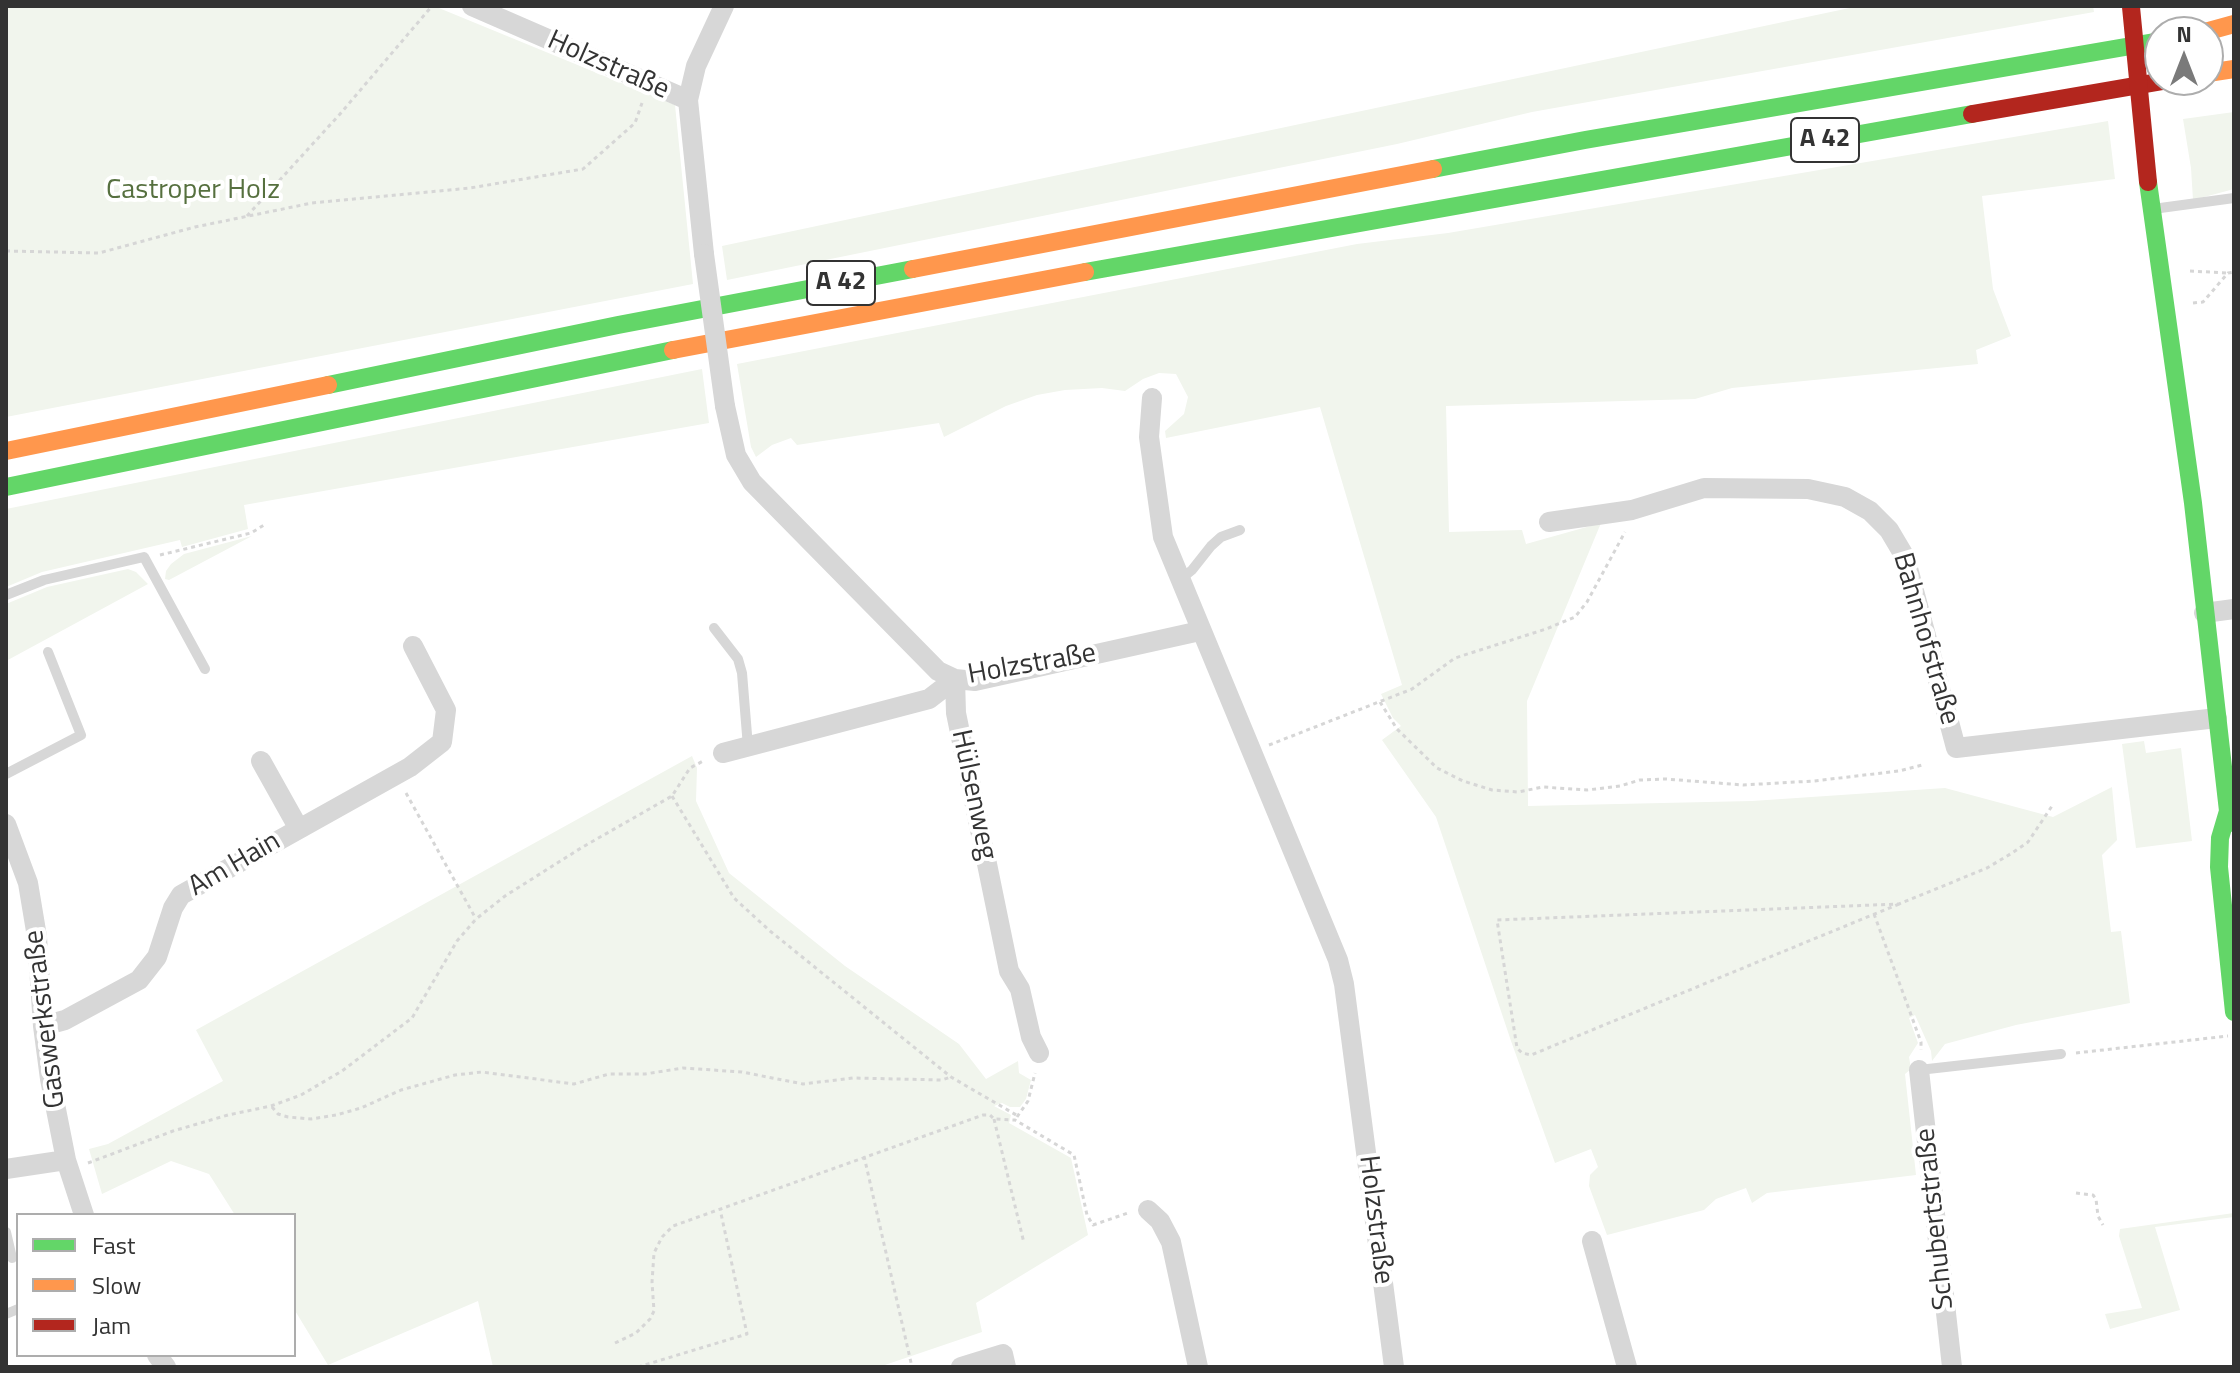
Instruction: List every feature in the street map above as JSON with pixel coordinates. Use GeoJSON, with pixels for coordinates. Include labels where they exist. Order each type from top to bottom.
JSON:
{"type":"FeatureCollection","features":[{"type":"Feature","properties":{"kind":"main road"},"geometry":{"type":"LineString","coordinates":[[2131,6],[2151,209],[2184,438],[2231,817],[2220,838],[2219,867],[2230,940],[2234,1012]]}},
{"type":"Feature","properties":{"kind":"main road","name":"A 42"},"geometry":{"type":"LineString","coordinates":[[6,451],[618,325],[1570,143],[2144,44]]}},
{"type":"Feature","properties":{"kind":"main road","name":"A 42"},"geometry":{"type":"LineString","coordinates":[[6,487],[549,374],[1024,283],[2144,84]]}},
{"type":"Feature","properties":{"kind":"street","name":"Holzstraße"},"geometry":{"type":"LineString","coordinates":[[472,6],[688,100],[704,254],[725,406],[736,455],[752,482],[938,671],[955,679],[975,681],[1200,631],[1341,972],[1394,1367]]}},
{"type":"Feature","properties":{"kind":"street"},"geometry":{"type":"LineString","coordinates":[[688,100],[696,66],[724,6]]}},
{"type":"Feature","properties":{"kind":"street"},"geometry":{"type":"LineString","coordinates":[[1152,398],[1149,437],[1163,537],[1200,631]]}},
{"type":"Feature","properties":{"kind":"street","name":"Bahnhofstraße"},"geometry":{"type":"LineString","coordinates":[[1549,522],[1632,510],[1704,488],[1808,489],[1845,497],[1870,511],[1889,530],[1905,557],[1956,748],[2217,718]]}},
{"type":"Feature","properties":{"kind":"street"},"geometry":{"type":"LineString","coordinates":[[2204,613],[2234,609]]}},
{"type":"Feature","properties":{"kind":"street","name":"Am Hain"},"geometry":{"type":"LineString","coordinates":[[43,1026],[65,1020],[139,980],[157,957],[173,908],[181,895],[396,775],[442,742],[446,710],[413,646]]}},
{"type":"Feature","properties":{"kind":"street","name":"Hülsenweg"},"geometry":{"type":"LineString","coordinates":[[723,753],[929,699],[955,679]]}},
{"type":"Feature","properties":{"kind":"street","name":"Hülsenweg"},"geometry":{"type":"LineString","coordinates":[[955,679],[956,713],[1009,971],[1020,989],[1031,1037],[1039,1053]]}},
{"type":"Feature","properties":{"kind":"street","name":"Am Hain"},"geometry":{"type":"LineString","coordinates":[[261,761],[299,829]]}},
{"type":"Feature","properties":{"kind":"street","name":"Gaswerkstraße"},"geometry":{"type":"LineString","coordinates":[[6,824],[28,883],[37,937],[43,1026],[68,1165],[83,1213]]}},
{"type":"Feature","properties":{"kind":"street","name":"Schubertstraße"},"geometry":{"type":"LineString","coordinates":[[1919,1070],[1952,1367]]}},
{"type":"Feature","properties":{"kind":"street"},"geometry":{"type":"LineString","coordinates":[[6,1169],[68,1165]]}},
{"type":"Feature","properties":{"kind":"street"},"geometry":{"type":"LineString","coordinates":[[1148,1210],[1160,1221],[1171,1242],[1198,1367]]}},
{"type":"Feature","properties":{"kind":"street"},"geometry":{"type":"LineString","coordinates":[[1592,1241],[1627,1367]]}},
{"type":"Feature","properties":{"kind":"street"},"geometry":{"type":"LineString","coordinates":[[961,1367],[1003,1354],[1006,1367]]}},
{"type":"Feature","properties":{"kind":"lane"},"geometry":{"type":"LineString","coordinates":[[2151,209],[2234,198]]}},
{"type":"Feature","properties":{"kind":"lane"},"geometry":{"type":"LineString","coordinates":[[1181,579],[1221,537],[1240,530]]}},
{"type":"Feature","properties":{"kind":"lane"},"geometry":{"type":"LineString","coordinates":[[6,595],[44,580],[144,557],[205,669]]}},
{"type":"Feature","properties":{"kind":"lane"},"geometry":{"type":"LineString","coordinates":[[714,628],[738,659],[742,673],[748,747]]}},
{"type":"Feature","properties":{"kind":"lane"},"geometry":{"type":"LineString","coordinates":[[6,774],[81,735],[48,652]]}},
{"type":"Feature","properties":{"kind":"lane"},"geometry":{"type":"LineString","coordinates":[[1919,1070],[2061,1054]]}},
{"type":"Feature","properties":{"kind":"lane"},"geometry":{"type":"LineString","coordinates":[[6,1232],[12,1258]]}},
{"type":"Feature","properties":{"kind":"path"},"geometry":{"type":"LineString","coordinates":[[246,216],[340,114],[432,6]]}},
{"type":"Feature","properties":{"kind":"path"},"geometry":{"type":"LineString","coordinates":[[6,251],[99,253],[195,227],[312,203],[470,188],[583,169],[635,123],[649,84]]}},
{"type":"Feature","properties":{"kind":"path"},"geometry":{"type":"LineString","coordinates":[[2190,271],[2234,272]]}},
{"type":"Feature","properties":{"kind":"path"},"geometry":{"type":"LineString","coordinates":[[2193,303],[2203,302],[2228,273]]}},
{"type":"Feature","properties":{"kind":"path"},"geometry":{"type":"LineString","coordinates":[[1250,752],[1412,689],[1455,658],[1575,617],[1587,602],[1628,526],[1632,510]]}},
{"type":"Feature","properties":{"kind":"path"},"geometry":{"type":"LineString","coordinates":[[144,557],[185,551],[251,533],[264,525]]}},
{"type":"Feature","properties":{"kind":"path"},"geometry":{"type":"LineString","coordinates":[[1380,702],[1397,729],[1437,768],[1463,781],[1492,790],[1518,792],[1543,787],[1587,790],[1640,780],[1666,779],[1743,785],[1814,781],[1899,771],[1922,765]]}},
{"type":"Feature","properties":{"kind":"path"},"geometry":{"type":"LineString","coordinates":[[68,1165],[228,1115],[271,1106],[301,1095],[342,1071],[412,1018],[457,941],[476,919],[505,896],[581,848],[672,796],[690,768],[723,753]]}},
{"type":"Feature","properties":{"kind":"path"},"geometry":{"type":"LineString","coordinates":[[396,775],[476,919]]}},
{"type":"Feature","properties":{"kind":"path"},"geometry":{"type":"LineString","coordinates":[[672,796],[734,898],[781,940],[951,1077],[1074,1155],[1089,1222],[1093,1225],[1121,1214],[1148,1210]]}},
{"type":"Feature","properties":{"kind":"path"},"geometry":{"type":"LineString","coordinates":[[1899,904],[1497,920],[1517,1048],[1531,1055],[1987,868],[2028,842],[2052,806]]}},
{"type":"Feature","properties":{"kind":"path"},"geometry":{"type":"LineString","coordinates":[[1874,914],[1921,1042],[1919,1070]]}},
{"type":"Feature","properties":{"kind":"path"},"geometry":{"type":"LineString","coordinates":[[2061,1054],[2234,1035]]}},
{"type":"Feature","properties":{"kind":"path"},"geometry":{"type":"LineString","coordinates":[[1017,1118],[1028,1101],[1039,1053]]}},
{"type":"Feature","properties":{"kind":"path"},"geometry":{"type":"LineString","coordinates":[[271,1106],[278,1114],[288,1117],[311,1119],[336,1115],[361,1108],[401,1090],[455,1075],[482,1072],[574,1084],[609,1074],[645,1074],[683,1068],[721,1069],[803,1084],[853,1078],[942,1080],[951,1077]]}},
{"type":"Feature","properties":{"kind":"path"},"geometry":{"type":"LineString","coordinates":[[615,1343],[636,1333],[654,1311],[654,1253],[662,1237],[673,1226],[983,1115],[994,1119],[1024,1243]]}},
{"type":"Feature","properties":{"kind":"path"},"geometry":{"type":"LineString","coordinates":[[994,1119],[1017,1118]]}},
{"type":"Feature","properties":{"kind":"path"},"geometry":{"type":"LineString","coordinates":[[864,1156],[912,1367]]}},
{"type":"Feature","properties":{"kind":"path"},"geometry":{"type":"LineString","coordinates":[[2076,1193],[2093,1195],[2103,1225]]}},
{"type":"Feature","properties":{"kind":"path"},"geometry":{"type":"LineString","coordinates":[[638,1367],[747,1334],[720,1209]]}},
{"type":"Feature","properties":{"kind":"green space","name":"Castroper Holz"},"geometry":{"type":"Polygon","coordinates":[[[6,6],[434,6],[675,105],[693,284],[6,417],[6,6]]]}},
{"type":"Feature","properties":{"kind":"green space"},"geometry":{"type":"Polygon","coordinates":[[[1859,6],[2093,6],[2094,12],[1532,112],[1397,144],[727,280],[722,246],[1859,6]]]}},
{"type":"Feature","properties":{"kind":"green space"},"geometry":{"type":"Polygon","coordinates":[[[2234,112],[2234,189],[2193,200],[2183,119],[2234,112]]]}},
{"type":"Feature","properties":{"kind":"green space"},"geometry":{"type":"Polygon","coordinates":[[[2108,121],[2115,179],[1982,196],[1993,289],[2011,336],[1976,350],[1978,364],[1732,388],[1695,399],[1446,406],[1449,532],[1522,530],[1526,544],[1601,523],[1527,701],[1528,806],[1752,801],[1945,788],[2053,817],[2112,787],[2117,840],[2102,855],[2111,932],[2121,931],[2130,1003],[2016,1025],[1945,1044],[1932,1061],[1931,1051],[1915,1015],[1909,1018],[1918,1043],[1909,1057],[1911,1069],[1905,1074],[1916,1175],[1767,1193],[1752,1203],[1746,1188],[1716,1199],[1704,1210],[1607,1235],[1589,1186],[1590,1175],[1598,1167],[1591,1149],[1555,1163],[1436,817],[1382,740],[1401,726],[1393,718],[1381,694],[1402,685],[1320,407],[1166,438],[1165,431],[1184,414],[1188,397],[1176,374],[1159,373],[1125,391],[1102,388],[1037,395],[1006,406],[944,437],[939,423],[797,445],[791,438],[772,445],[756,457],[751,447],[737,364],[1357,244],[1448,233],[2108,121]]]}},
{"type":"Feature","properties":{"kind":"green space"},"geometry":{"type":"Polygon","coordinates":[[[702,369],[709,423],[244,505],[248,529],[182,547],[180,540],[42,572],[6,587],[6,509],[702,369]]]}},
{"type":"Feature","properties":{"kind":"green space"},"geometry":{"type":"Polygon","coordinates":[[[252,536],[169,580],[165,579],[171,564],[184,554],[252,536]]]}},
{"type":"Feature","properties":{"kind":"green space"},"geometry":{"type":"Polygon","coordinates":[[[128,569],[148,584],[6,661],[6,604],[47,587],[128,569]]]}},
{"type":"Feature","properties":{"kind":"green space"},"geometry":{"type":"Polygon","coordinates":[[[2144,741],[2146,753],[2181,748],[2192,841],[2136,848],[2122,744],[2144,741]]]}},
{"type":"Feature","properties":{"kind":"green space"},"geometry":{"type":"Polygon","coordinates":[[[692,756],[697,768],[696,801],[729,873],[845,966],[959,1044],[986,1079],[1018,1061],[1019,1073],[1031,1080],[1026,1099],[1020,1107],[1002,1103],[994,1106],[1011,1115],[1009,1123],[1071,1158],[1088,1235],[976,1303],[982,1332],[879,1367],[493,1367],[478,1301],[328,1365],[296,1312],[296,1213],[234,1213],[209,1174],[171,1161],[102,1194],[89,1149],[108,1144],[223,1081],[196,1030],[692,756]]]}},
{"type":"Feature","properties":{"kind":"green space"},"geometry":{"type":"Polygon","coordinates":[[[2234,1213],[2234,1217],[2155,1227],[2180,1310],[2110,1329],[2105,1314],[2142,1308],[2119,1236],[2120,1229],[2234,1213]]]}},
{"type":"Feature","properties":{"kind":"traffic: fast"},"geometry":{"type":"LineString","coordinates":[[1433,169],[2144,44]]}},
{"type":"Feature","properties":{"kind":"traffic: fast"},"geometry":{"type":"LineString","coordinates":[[1085,272],[1972,114]]}},
{"type":"Feature","properties":{"kind":"traffic: fast"},"geometry":{"type":"LineString","coordinates":[[2148,182],[2193,503],[2228,811],[2234,823]]}},
{"type":"Feature","properties":{"kind":"traffic: fast"},"geometry":{"type":"LineString","coordinates":[[328,385],[618,325],[913,269]]}},
{"type":"Feature","properties":{"kind":"traffic: fast"},"geometry":{"type":"LineString","coordinates":[[6,487],[673,350]]}},
{"type":"Feature","properties":{"kind":"traffic: fast"},"geometry":{"type":"LineString","coordinates":[[2228,811],[2220,838],[2219,867],[2234,1012]]}},
{"type":"Feature","properties":{"kind":"traffic: slow"},"geometry":{"type":"LineString","coordinates":[[2224,27],[2234,24]]}},
{"type":"Feature","properties":{"kind":"traffic: slow"},"geometry":{"type":"LineString","coordinates":[[2224,71],[2234,69]]}},
{"type":"Feature","properties":{"kind":"traffic: slow"},"geometry":{"type":"LineString","coordinates":[[913,269],[1433,169]]}},
{"type":"Feature","properties":{"kind":"traffic: slow"},"geometry":{"type":"LineString","coordinates":[[673,350],[1085,272]]}},
{"type":"Feature","properties":{"kind":"traffic: slow"},"geometry":{"type":"LineString","coordinates":[[6,451],[328,385]]}},
{"type":"Feature","properties":{"kind":"traffic: jam"},"geometry":{"type":"LineString","coordinates":[[2131,7],[2148,182]]}},
{"type":"Feature","properties":{"kind":"traffic: jam"},"geometry":{"type":"LineString","coordinates":[[1972,114],[2144,84]]}}]}
